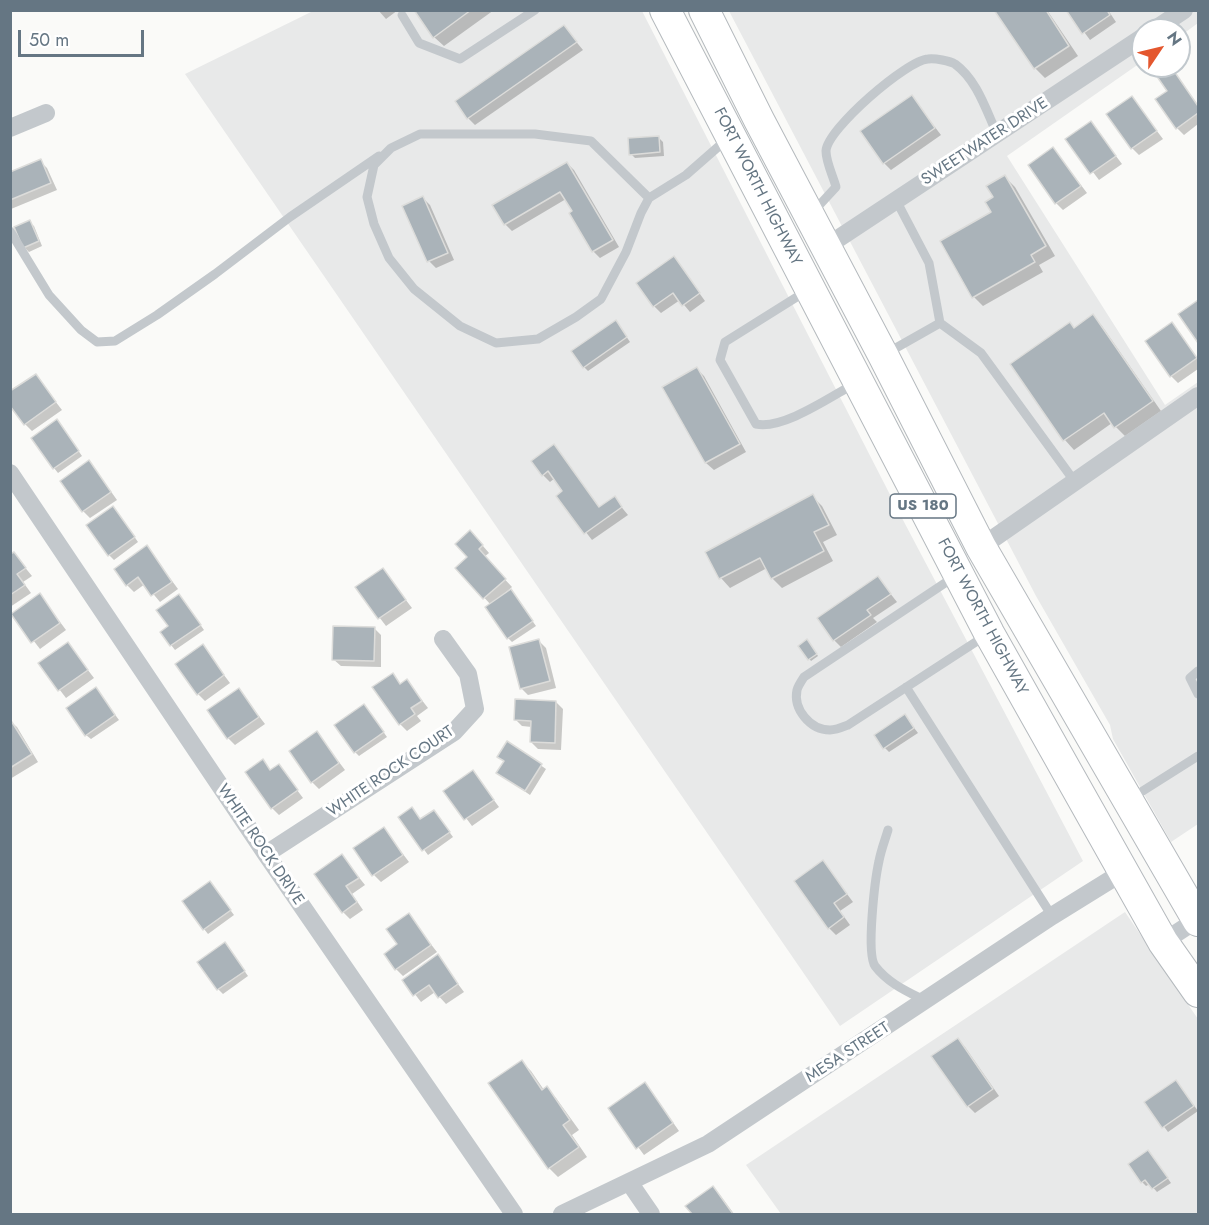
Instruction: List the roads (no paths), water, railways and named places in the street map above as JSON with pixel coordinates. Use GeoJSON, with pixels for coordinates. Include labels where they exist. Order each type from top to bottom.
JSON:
{"type":"FeatureCollection","features":[{"type":"Feature","properties":{"kind":"main road","name":"FORT WORTH HIGHWAY"},"geometry":{"type":"LineString","coordinates":[[665,10],[989,633],[1163,942],[1198,992]]}},
{"type":"Feature","properties":{"kind":"main road","name":"FORT WORTH HIGHWAY"},"geometry":{"type":"LineString","coordinates":[[704,10],[981,547],[1198,920]]}},
{"type":"Feature","properties":{"kind":"main road"},"geometry":{"type":"LineString","coordinates":[[730,136],[759,120]]}},
{"type":"Feature","properties":{"kind":"main road"},"geometry":{"type":"LineString","coordinates":[[875,415],[894,425],[956,538],[963,545],[972,548],[981,547]]}},
{"type":"Feature","properties":{"kind":"main road"},"geometry":{"type":"LineString","coordinates":[[962,582],[996,603],[1031,670],[1070,722],[1088,731]]}},
{"type":"Feature","properties":{"kind":"street","name":"SWEETWATER DRIVE"},"geometry":{"type":"LineString","coordinates":[[827,246],[1131,45]]}},
{"type":"Feature","properties":{"kind":"street"},"geometry":{"type":"LineString","coordinates":[[10,129],[46,113]]}},
{"type":"Feature","properties":{"kind":"street"},"geometry":{"type":"LineString","coordinates":[[981,547],[1198,396]]}},
{"type":"Feature","properties":{"kind":"street","name":"WHITE ROCK DRIVE"},"geometry":{"type":"LineString","coordinates":[[10,473],[266,854],[514,1215]]}},
{"type":"Feature","properties":{"kind":"street","name":"WHITE ROCK COURT"},"geometry":{"type":"LineString","coordinates":[[266,854],[454,732],[475,709],[468,674],[442,639]]}},
{"type":"Feature","properties":{"kind":"street","name":"MESA STREET"},"geometry":{"type":"LineString","coordinates":[[562,1215],[708,1144],[1052,916],[1123,872]]}},
{"type":"Feature","properties":{"kind":"street"},"geometry":{"type":"LineString","coordinates":[[1163,942],[1198,920]]}},
{"type":"Feature","properties":{"kind":"street"},"geometry":{"type":"LineString","coordinates":[[629,1182],[651,1215]]}},
{"type":"Feature","properties":{"kind":"lane"},"geometry":{"type":"LineString","coordinates":[[402,15],[419,43],[460,59],[535,10]]}},
{"type":"Feature","properties":{"kind":"lane"},"geometry":{"type":"LineString","coordinates":[[811,215],[836,186],[826,151],[832,136],[848,117],[899,73],[927,58],[953,63],[971,79],[997,134]]}},
{"type":"Feature","properties":{"kind":"lane"},"geometry":{"type":"LineString","coordinates":[[10,231],[49,296],[81,330],[96,342],[115,341],[157,315],[290,217],[391,148],[420,134],[535,134],[591,141],[649,198]]}},
{"type":"Feature","properties":{"kind":"lane"},"geometry":{"type":"LineString","coordinates":[[391,148],[375,165],[367,197],[374,224],[389,258],[414,289],[460,326],[495,343],[538,339],[601,299],[626,252],[640,213],[649,198],[686,175],[730,136]]}},
{"type":"Feature","properties":{"kind":"lane"},"geometry":{"type":"LineString","coordinates":[[896,200],[929,262],[940,323],[981,353],[1075,482]]}},
{"type":"Feature","properties":{"kind":"lane"},"geometry":{"type":"LineString","coordinates":[[810,289],[725,342],[720,360],[749,415],[756,424],[766,426],[783,422],[858,382]]}},
{"type":"Feature","properties":{"kind":"lane"},"geometry":{"type":"LineString","coordinates":[[883,355],[940,323]]}},
{"type":"Feature","properties":{"kind":"lane"},"geometry":{"type":"LineString","coordinates":[[962,582],[804,677],[797,690],[798,705],[805,719],[816,728],[831,730],[848,724],[989,633]]}},
{"type":"Feature","properties":{"kind":"lane"},"geometry":{"type":"LineString","coordinates":[[1198,670],[1190,678],[1198,694]]}},
{"type":"Feature","properties":{"kind":"lane"},"geometry":{"type":"LineString","coordinates":[[906,687],[1052,916]]}},
{"type":"Feature","properties":{"kind":"lane"},"geometry":{"type":"LineString","coordinates":[[1128,800],[1198,756]]}},
{"type":"Feature","properties":{"kind":"lane"},"geometry":{"type":"LineString","coordinates":[[888,830],[878,862],[871,944],[874,964],[894,985],[927,1001]]}}]}
